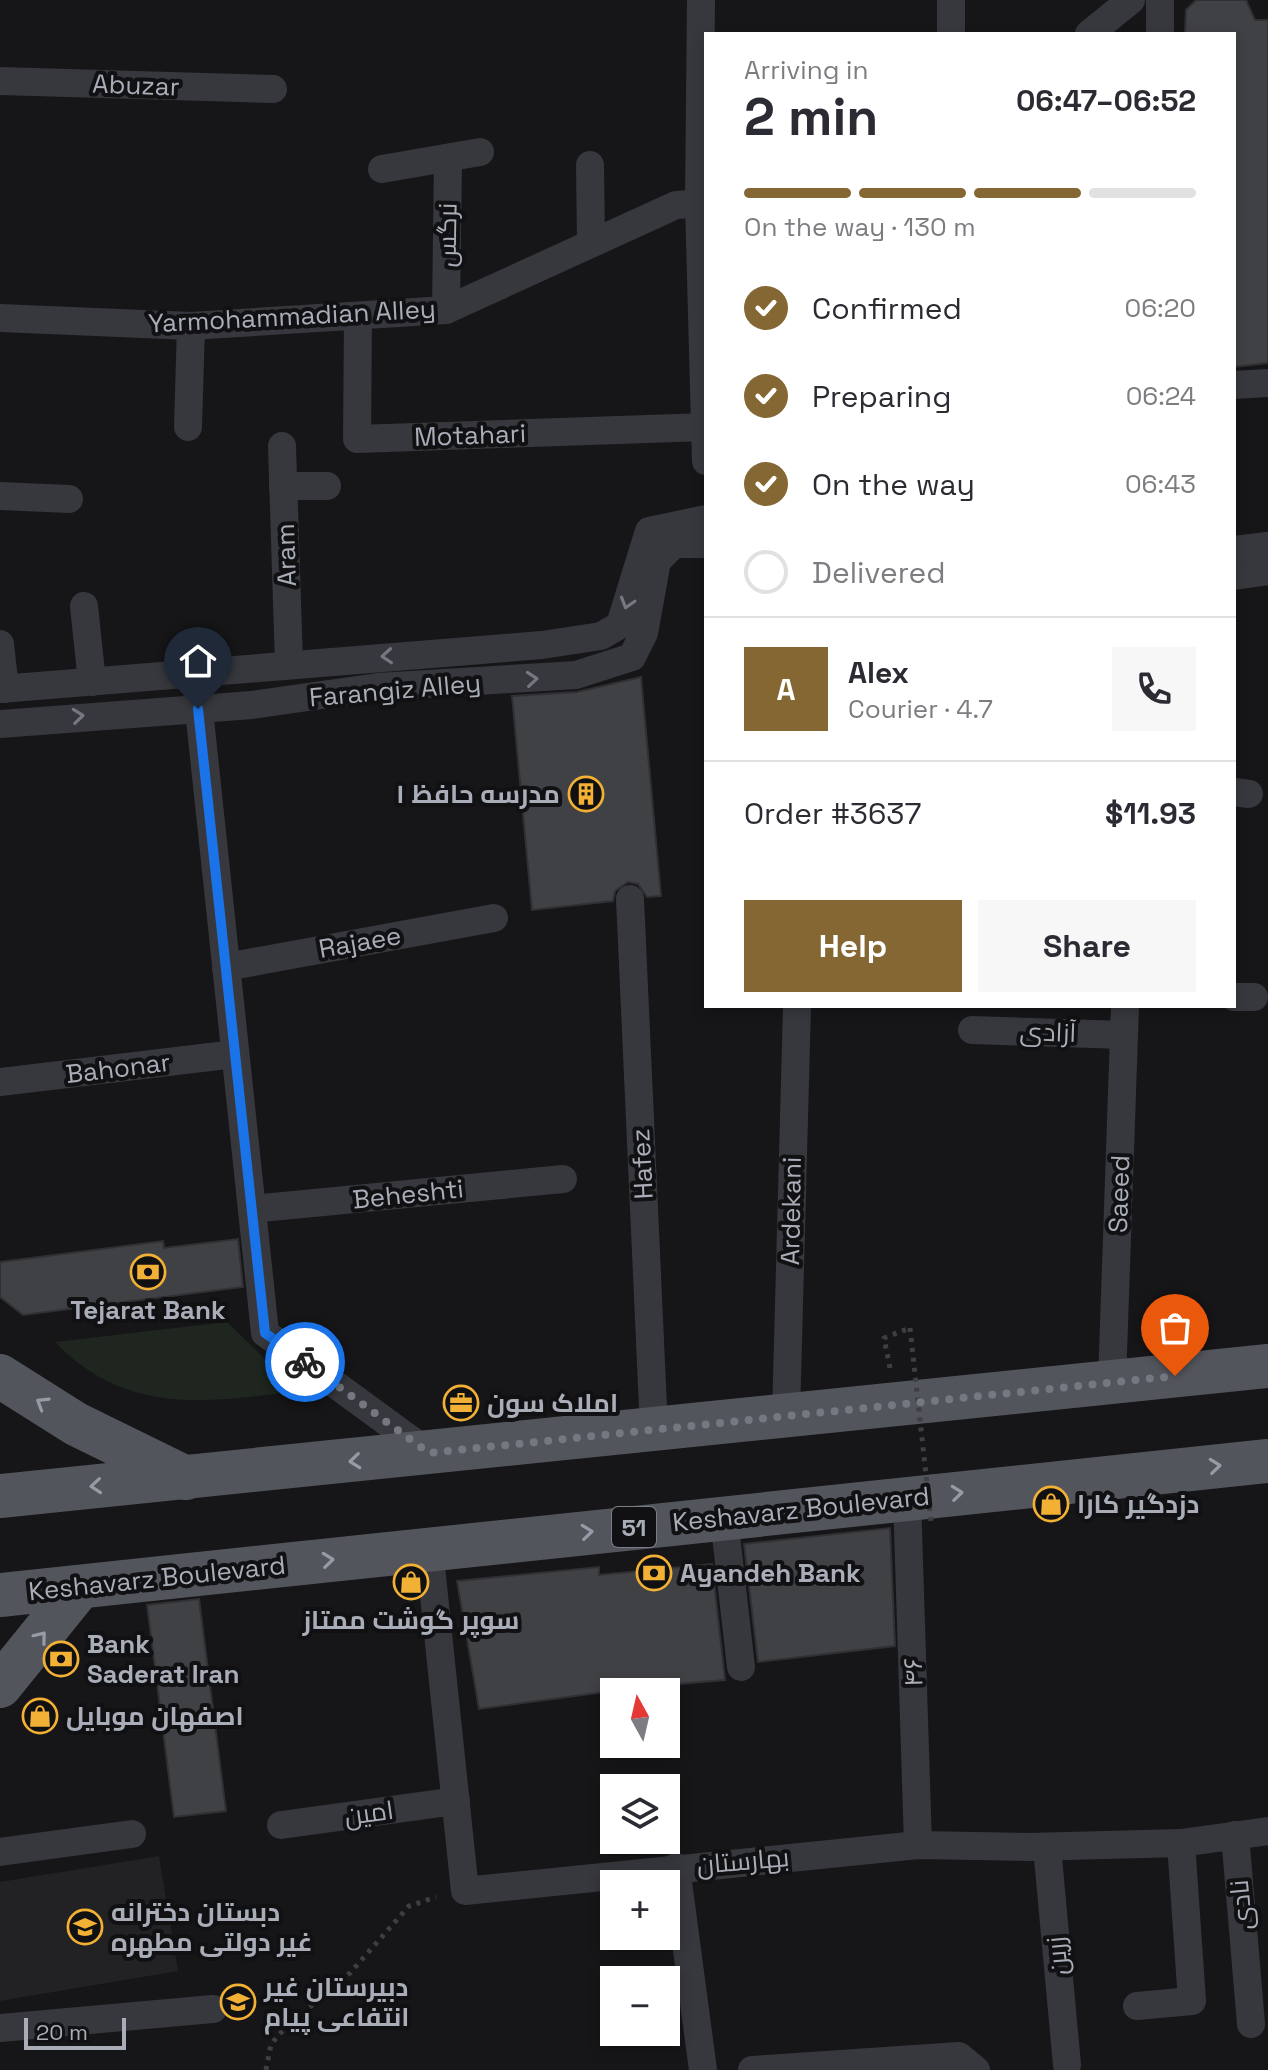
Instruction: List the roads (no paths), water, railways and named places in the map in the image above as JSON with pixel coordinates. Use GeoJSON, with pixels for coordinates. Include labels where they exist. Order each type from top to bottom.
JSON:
{"type":"FeatureCollection","features":[{"type":"Feature","properties":{"kind":"main road"},"geometry":{"type":"LineString","coordinates":[[0,1496],[1268,1366]]}},
{"type":"Feature","properties":{"kind":"main road"},"geometry":{"type":"LineString","coordinates":[[0,1376],[76,1424],[186,1478]]}},
{"type":"Feature","properties":{"kind":"main road","name":"Keshavarz Boulevard"},"geometry":{"type":"LineString","coordinates":[[0,1595],[724,1518],[919,1510],[1268,1461]]}},
{"type":"Feature","properties":{"kind":"main road"},"geometry":{"type":"LineString","coordinates":[[0,1686],[80,1587]]}},
{"type":"Feature","properties":{"kind":"street"},"geometry":{"type":"LineString","coordinates":[[701,0],[704,59],[704,315]]}},
{"type":"Feature","properties":{"kind":"street"},"geometry":{"type":"LineString","coordinates":[[951,0],[951,32]]}},
{"type":"Feature","properties":{"kind":"street"},"geometry":{"type":"LineString","coordinates":[[1091,32],[1131,0]]}},
{"type":"Feature","properties":{"kind":"street"},"geometry":{"type":"LineString","coordinates":[[1160,0],[1160,32]]}},
{"type":"Feature","properties":{"kind":"street","name":"Abuzar"},"geometry":{"type":"LineString","coordinates":[[0,81],[273,89]]}},
{"type":"Feature","properties":{"kind":"street"},"geometry":{"type":"LineString","coordinates":[[382,169],[448,160],[480,152]]}},
{"type":"Feature","properties":{"kind":"street","name":"نرگس"},"geometry":{"type":"LineString","coordinates":[[446,310],[448,160]]}},
{"type":"Feature","properties":{"kind":"street"},"geometry":{"type":"LineString","coordinates":[[590,165],[591,242]]}},
{"type":"Feature","properties":{"kind":"street","name":"Yarmohammadian Alley"},"geometry":{"type":"LineString","coordinates":[[0,318],[191,326],[446,310],[676,205],[703,203]]}},
{"type":"Feature","properties":{"kind":"street","name":"Motahari"},"geometry":{"type":"LineString","coordinates":[[358,316],[357,439],[704,427]]}},
{"type":"Feature","properties":{"kind":"street"},"geometry":{"type":"LineString","coordinates":[[188,427],[191,326]]}},
{"type":"Feature","properties":{"kind":"street"},"geometry":{"type":"LineString","coordinates":[[1236,385],[1268,383]]}},
{"type":"Feature","properties":{"kind":"street","name":"Aram"},"geometry":{"type":"LineString","coordinates":[[282,446],[289,664]]}},
{"type":"Feature","properties":{"kind":"street"},"geometry":{"type":"LineString","coordinates":[[283,486],[327,486]]}},
{"type":"Feature","properties":{"kind":"street"},"geometry":{"type":"LineString","coordinates":[[0,496],[69,499]]}},
{"type":"Feature","properties":{"kind":"street"},"geometry":{"type":"LineString","coordinates":[[0,644],[2,689],[542,645],[601,636],[620,625],[649,531],[704,519]]}},
{"type":"Feature","properties":{"kind":"street","name":"Farangiz Alley"},"geometry":{"type":"LineString","coordinates":[[0,724],[378,687],[576,675],[632,657],[644,633],[657,561],[674,544],[704,544]]}},
{"type":"Feature","properties":{"kind":"street"},"geometry":{"type":"LineString","coordinates":[[1236,550],[1268,546]]}},
{"type":"Feature","properties":{"kind":"street"},"geometry":{"type":"LineString","coordinates":[[1236,576],[1268,571]]}},
{"type":"Feature","properties":{"kind":"street"},"geometry":{"type":"LineString","coordinates":[[84,606],[92,682]]}},
{"type":"Feature","properties":{"kind":"street"},"geometry":{"type":"LineString","coordinates":[[195,674],[265,1333],[429,1453]]}},
{"type":"Feature","properties":{"kind":"street","name":"Hafez"},"geometry":{"type":"LineString","coordinates":[[630,899],[654,1429]]}},
{"type":"Feature","properties":{"kind":"street","name":"Rajaee"},"geometry":{"type":"LineString","coordinates":[[226,967],[494,918]]}},
{"type":"Feature","properties":{"kind":"street","name":"Ardekani"},"geometry":{"type":"LineString","coordinates":[[786,1416],[797,1008]]}},
{"type":"Feature","properties":{"kind":"street","name":"Saeed"},"geometry":{"type":"LineString","coordinates":[[1112,1382],[1125,1008]]}},
{"type":"Feature","properties":{"kind":"street","name":"آزادی"},"geometry":{"type":"LineString","coordinates":[[972,1030],[1124,1035]]}},
{"type":"Feature","properties":{"kind":"street","name":"Bahonar"},"geometry":{"type":"LineString","coordinates":[[0,1082],[235,1054]]}},
{"type":"Feature","properties":{"kind":"street","name":"Beheshti"},"geometry":{"type":"LineString","coordinates":[[252,1209],[563,1179]]}},
{"type":"Feature","properties":{"kind":"street","name":"۴۶"},"geometry":{"type":"LineString","coordinates":[[918,1845],[919,1510]]}},
{"type":"Feature","properties":{"kind":"street"},"geometry":{"type":"LineString","coordinates":[[724,1518],[741,1667]]}},
{"type":"Feature","properties":{"kind":"street","name":"بهارستان"},"geometry":{"type":"LineString","coordinates":[[429,1548],[465,1891],[676,1867],[918,1845],[1047,1847],[1181,1843],[1268,1831]]}},
{"type":"Feature","properties":{"kind":"street","name":"امین"},"geometry":{"type":"LineString","coordinates":[[281,1825],[456,1801]]}},
{"type":"Feature","properties":{"kind":"street"},"geometry":{"type":"LineString","coordinates":[[0,1852],[132,1834]]}},
{"type":"Feature","properties":{"kind":"street","name":"نادی"},"geometry":{"type":"LineString","coordinates":[[1235,1835],[1251,2024]]}},
{"type":"Feature","properties":{"kind":"street"},"geometry":{"type":"LineString","coordinates":[[1137,2006],[1192,2001],[1181,1843]]}},
{"type":"Feature","properties":{"kind":"street","name":"زرین"},"geometry":{"type":"LineString","coordinates":[[1047,1847],[1067,2065]]}},
{"type":"Feature","properties":{"kind":"street"},"geometry":{"type":"LineString","coordinates":[[676,1867],[703,2070]]}},
{"type":"Feature","properties":{"kind":"street"},"geometry":{"type":"LineString","coordinates":[[0,2028],[213,2009]]}},
{"type":"Feature","properties":{"kind":"street"},"geometry":{"type":"LineString","coordinates":[[752,2070],[959,2056],[976,2070]]}},
{"type":"Feature","properties":{"kind":"place","name":"مدرسه حافظ ۱"},"geometry":{"type":"Point","coordinates":[586,794]}},
{"type":"Feature","properties":{"kind":"place","name":"Tejarat Bank"},"geometry":{"type":"Point","coordinates":[148,1272]}},
{"type":"Feature","properties":{"kind":"place","name":"املاک سون"},"geometry":{"type":"Point","coordinates":[461,1403]}},
{"type":"Feature","properties":{"kind":"place","name":"دزدگیر کارا"},"geometry":{"type":"Point","coordinates":[1051,1504]}},
{"type":"Feature","properties":{"kind":"place","name":"Ayandeh Bank"},"geometry":{"type":"Point","coordinates":[654,1573]}},
{"type":"Feature","properties":{"kind":"place","name":"سوپر گوشت ممتاز"},"geometry":{"type":"Point","coordinates":[411,1582]}},
{"type":"Feature","properties":{"kind":"place","name":"Bank Saderat Iran"},"geometry":{"type":"Point","coordinates":[61,1659]}},
{"type":"Feature","properties":{"kind":"place","name":"اصفهان موبایل"},"geometry":{"type":"Point","coordinates":[40,1716]}},
{"type":"Feature","properties":{"kind":"place","name":"دبستان دخترانه غیر دولتی مطهره"},"geometry":{"type":"Point","coordinates":[85,1927]}},
{"type":"Feature","properties":{"kind":"place","name":"دبیرستان غیر انتفاعی پیام"},"geometry":{"type":"Point","coordinates":[238,2002]}}]}
